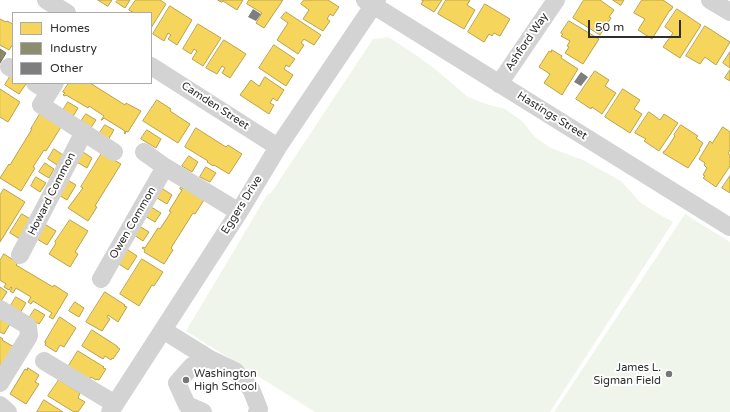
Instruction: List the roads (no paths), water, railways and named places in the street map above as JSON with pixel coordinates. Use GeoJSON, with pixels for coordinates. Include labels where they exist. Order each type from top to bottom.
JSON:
{"type":"FeatureCollection","features":[{"type":"Feature","properties":{"kind":"street"},"geometry":{"type":"LineString","coordinates":[[46,0],[65,12]]}},
{"type":"Feature","properties":{"kind":"street","name":"Ashford Way"},"geometry":{"type":"LineString","coordinates":[[499,84],[556,0]]}},
{"type":"Feature","properties":{"kind":"street"},"geometry":{"type":"LineString","coordinates":[[710,0],[730,12]]}},
{"type":"Feature","properties":{"kind":"street","name":"Hastings Street"},"geometry":{"type":"LineString","coordinates":[[372,2],[499,84],[730,227]]}},
{"type":"Feature","properties":{"kind":"street","name":"Eggers Drive"},"geometry":{"type":"LineString","coordinates":[[113,408],[239,212],[278,147],[362,21],[372,2]]}},
{"type":"Feature","properties":{"kind":"street","name":"Camden Street"},"geometry":{"type":"LineString","coordinates":[[152,67],[278,147]]}},
{"type":"Feature","properties":{"kind":"street"},"geometry":{"type":"LineString","coordinates":[[46,86],[41,105],[114,152]]}},
{"type":"Feature","properties":{"kind":"street","name":"Howard Common"},"geometry":{"type":"LineString","coordinates":[[20,255],[84,132]]}},
{"type":"Feature","properties":{"kind":"street"},"geometry":{"type":"LineString","coordinates":[[144,152],[165,167],[239,212]]}},
{"type":"Feature","properties":{"kind":"street","name":"Owen Common"},"geometry":{"type":"LineString","coordinates":[[101,279],[165,167]]}},
{"type":"Feature","properties":{"kind":"street"},"geometry":{"type":"LineString","coordinates":[[0,309],[28,326],[29,336],[0,383]]}},
{"type":"Feature","properties":{"kind":"street"},"geometry":{"type":"LineString","coordinates":[[163,330],[208,358],[235,371],[251,389],[259,409],[257,412]]}},
{"type":"Feature","properties":{"kind":"street"},"geometry":{"type":"LineString","coordinates":[[203,412],[188,405],[177,383],[192,366],[208,358]]}},
{"type":"Feature","properties":{"kind":"street"},"geometry":{"type":"LineString","coordinates":[[44,361],[113,408]]}},
{"type":"Feature","properties":{"kind":"street"},"geometry":{"type":"LineString","coordinates":[[0,404],[8,412]]}},
{"type":"Feature","properties":{"kind":"place","name":"James L. Sigman Field"},"geometry":{"type":"Point","coordinates":[669,374]}},
{"type":"Feature","properties":{"kind":"place","name":"Washington High School"},"geometry":{"type":"Point","coordinates":[186,380]}}]}
